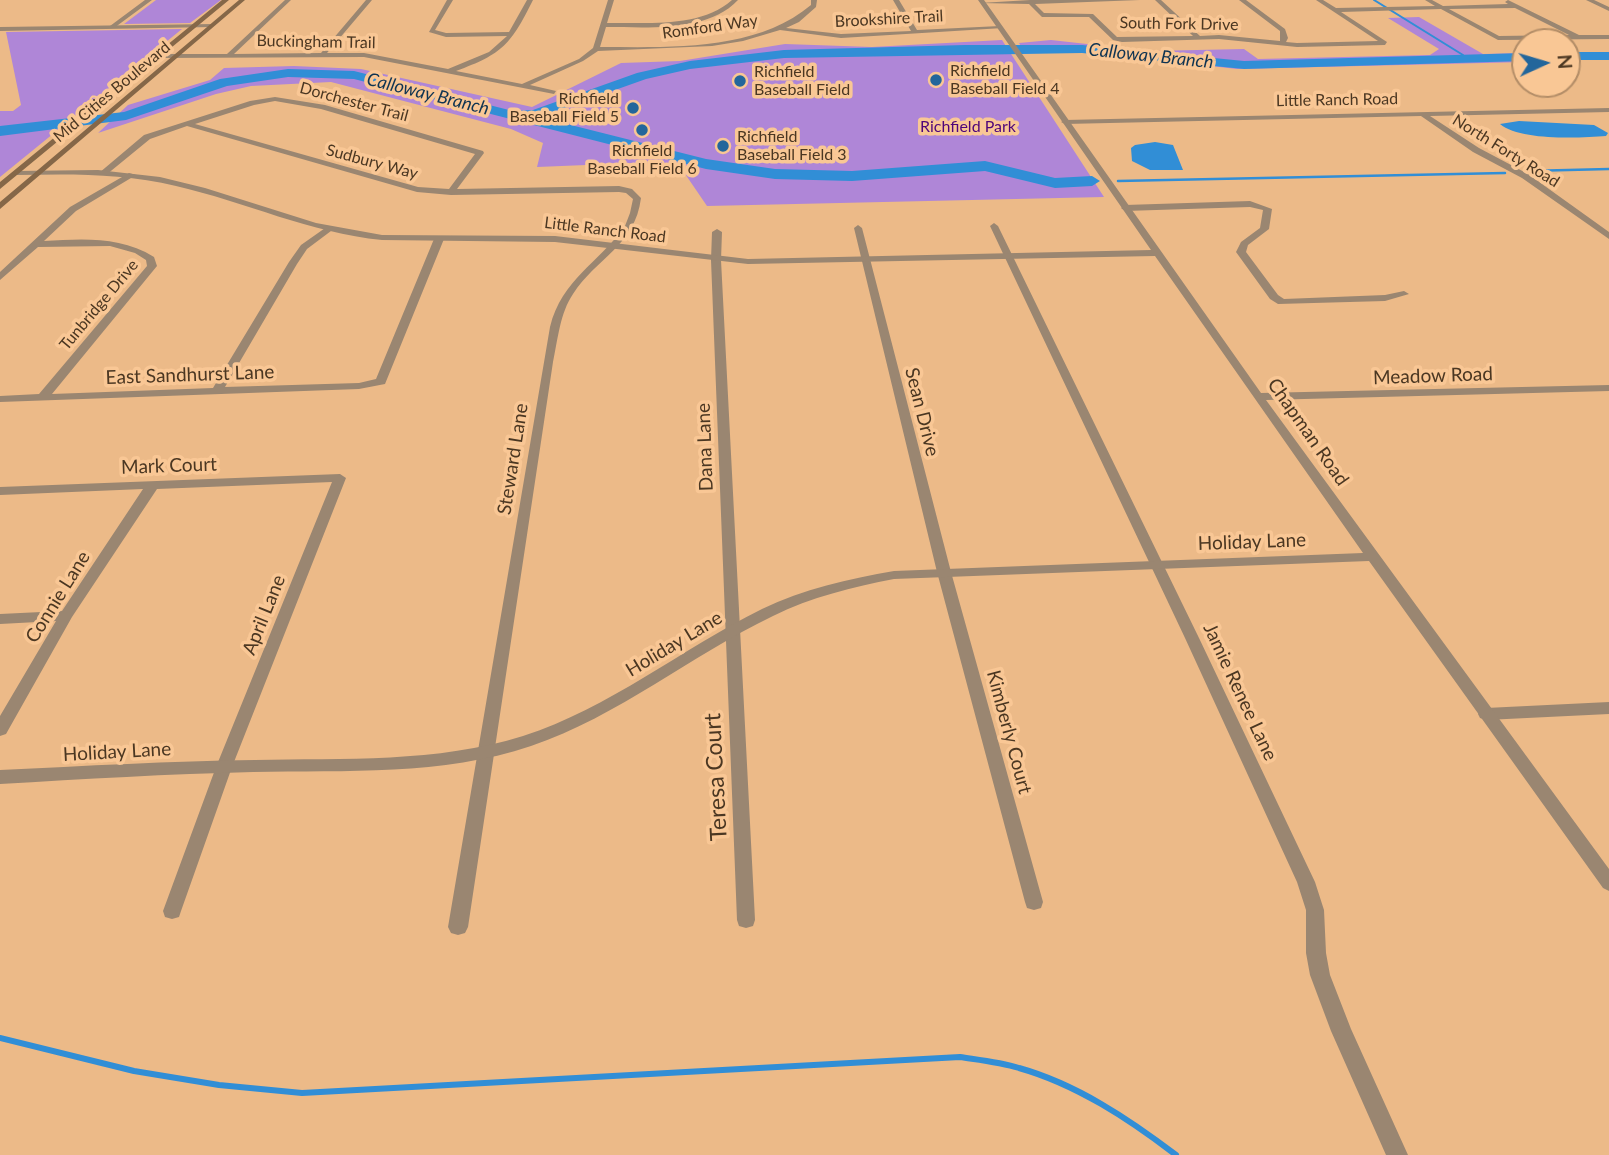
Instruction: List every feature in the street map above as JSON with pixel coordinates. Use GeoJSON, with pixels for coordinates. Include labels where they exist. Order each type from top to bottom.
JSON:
{"type":"FeatureCollection","features":[{"type":"Feature","properties":{"kind":"main road","name":"Mid Cities Boulevard"},"geometry":{"type":"LineString","coordinates":[[0,186],[226,0]]}},
{"type":"Feature","properties":{"kind":"main road","name":"Mid Cities Boulevard"},"geometry":{"type":"LineString","coordinates":[[0,206],[242,0]]}},
{"type":"Feature","properties":{"kind":"street"},"geometry":{"type":"LineString","coordinates":[[112,27],[149,0]]}},
{"type":"Feature","properties":{"kind":"street"},"geometry":{"type":"LineString","coordinates":[[229,55],[288,0]]}},
{"type":"Feature","properties":{"kind":"street"},"geometry":{"type":"LineString","coordinates":[[324,53],[369,0]]}},
{"type":"Feature","properties":{"kind":"street"},"geometry":{"type":"LineString","coordinates":[[450,0],[430,31],[446,35],[512,34]]}},
{"type":"Feature","properties":{"kind":"street"},"geometry":{"type":"LineString","coordinates":[[449,71],[495,52],[512,34],[530,0]]}},
{"type":"Feature","properties":{"kind":"street"},"geometry":{"type":"LineString","coordinates":[[522,86],[581,60],[596,49],[611,0]]}},
{"type":"Feature","properties":{"kind":"street"},"geometry":{"type":"LineString","coordinates":[[605,25],[683,21],[721,11],[735,0]]}},
{"type":"Feature","properties":{"kind":"street","name":"Romford Way"},"geometry":{"type":"LineString","coordinates":[[596,49],[701,45],[744,39],[801,20],[814,6],[814,0]]}},
{"type":"Feature","properties":{"kind":"street"},"geometry":{"type":"LineString","coordinates":[[896,0],[914,31]]}},
{"type":"Feature","properties":{"kind":"street"},"geometry":{"type":"LineString","coordinates":[[982,1],[1137,0]]}},
{"type":"Feature","properties":{"kind":"street"},"geometry":{"type":"LineString","coordinates":[[1158,0],[1198,37]]}},
{"type":"Feature","properties":{"kind":"street"},"geometry":{"type":"LineString","coordinates":[[1242,0],[1283,30],[1285,38],[1282,44]]}},
{"type":"Feature","properties":{"kind":"street"},"geometry":{"type":"LineString","coordinates":[[1320,0],[1336,10],[1516,6]]}},
{"type":"Feature","properties":{"kind":"street"},"geometry":{"type":"LineString","coordinates":[[1428,0],[1498,38],[1511,38]]}},
{"type":"Feature","properties":{"kind":"street"},"geometry":{"type":"LineString","coordinates":[[1504,0],[1560,28]]}},
{"type":"Feature","properties":{"kind":"street"},"geometry":{"type":"LineString","coordinates":[[1589,0],[1609,9]]}},
{"type":"Feature","properties":{"kind":"street","name":"Chapman Road"},"geometry":{"type":"LineString","coordinates":[[982,1],[1371,556],[1609,883]]}},
{"type":"Feature","properties":{"kind":"street","name":"South Fork Drive"},"geometry":{"type":"LineString","coordinates":[[1030,2],[1042,15],[1091,15],[1115,39],[1198,37],[1237,38],[1282,44],[1385,43],[1336,10]]}},
{"type":"Feature","properties":{"kind":"street"},"geometry":{"type":"LineString","coordinates":[[0,29],[212,25]]}},
{"type":"Feature","properties":{"kind":"street","name":"Brookshire Trail"},"geometry":{"type":"LineString","coordinates":[[780,29],[831,36],[1000,28]]}},
{"type":"Feature","properties":{"kind":"street"},"geometry":{"type":"LineString","coordinates":[[1581,37],[1609,37]]}},
{"type":"Feature","properties":{"kind":"street","name":"Buckingham Trail"},"geometry":{"type":"LineString","coordinates":[[158,56],[324,53],[388,58],[554,92]]}},
{"type":"Feature","properties":{"kind":"street","name":"Dorchester Trail"},"geometry":{"type":"LineString","coordinates":[[103,173],[139,142],[253,103],[275,99],[322,107],[480,153],[451,192]]}},
{"type":"Feature","properties":{"kind":"street","name":"Little Ranch Road"},"geometry":{"type":"LineString","coordinates":[[1065,122],[1609,110]]}},
{"type":"Feature","properties":{"kind":"street","name":"North Forty Road"},"geometry":{"type":"LineString","coordinates":[[1422,114],[1470,147],[1525,176],[1608,235]]}},
{"type":"Feature","properties":{"kind":"street","name":"Sudbury Way"},"geometry":{"type":"LineString","coordinates":[[187,124],[396,185],[451,192],[618,189],[629,191],[637,198]]}},
{"type":"Feature","properties":{"kind":"street","name":"Little Ranch Road"},"geometry":{"type":"LineString","coordinates":[[16,173],[132,175],[178,184],[328,229],[359,235],[439,239],[539,237],[616,244],[716,260],[760,262],[1157,253]]}},
{"type":"Feature","properties":{"kind":"street"},"geometry":{"type":"LineString","coordinates":[[0,277],[73,209],[132,175]]}},
{"type":"Feature","properties":{"kind":"street","name":"Steward Lane"},"geometry":{"type":"LineString","coordinates":[[458,927],[548,362],[562,304],[575,283],[616,244],[635,213],[637,198]]}},
{"type":"Feature","properties":{"kind":"street"},"geometry":{"type":"LineString","coordinates":[[1125,208],[1250,204],[1268,209],[1264,229],[1244,244],[1241,252],[1274,297],[1282,302],[1385,298],[1404,294]]}},
{"type":"Feature","properties":{"kind":"street","name":"Jamie Renee Lane"},"geometry":{"type":"LineString","coordinates":[[994,226],[1306,882],[1315,911],[1316,953],[1320,975],[1340,1031],[1397,1155]]}},
{"type":"Feature","properties":{"kind":"street","name":"Sean Drive"},"geometry":{"type":"LineString","coordinates":[[858,228],[944,572]]}},
{"type":"Feature","properties":{"kind":"street"},"geometry":{"type":"LineString","coordinates":[[217,391],[292,264],[304,247],[328,229]]}},
{"type":"Feature","properties":{"kind":"street","name":"Dana Lane"},"geometry":{"type":"LineString","coordinates":[[718,232],[716,260],[732,632]]}},
{"type":"Feature","properties":{"kind":"street","name":"East Sandhurst Lane"},"geometry":{"type":"LineString","coordinates":[[0,399],[359,386],[381,382],[439,239]]}},
{"type":"Feature","properties":{"kind":"street","name":"Tunbridge Drive"},"geometry":{"type":"LineString","coordinates":[[35,244],[107,243],[144,254],[151,259],[152,266],[43,397]]}},
{"type":"Feature","properties":{"kind":"street","name":"Meadow Road"},"geometry":{"type":"LineString","coordinates":[[1258,397],[1609,388]]}},
{"type":"Feature","properties":{"kind":"street","name":"Mark Court"},"geometry":{"type":"LineString","coordinates":[[0,491],[340,478]]}},
{"type":"Feature","properties":{"kind":"street","name":"April Lane"},"geometry":{"type":"LineString","coordinates":[[172,911],[224,767],[340,478]]}},
{"type":"Feature","properties":{"kind":"street","name":"Connie Lane"},"geometry":{"type":"LineString","coordinates":[[0,730],[66,616],[152,486]]}},
{"type":"Feature","properties":{"kind":"street","name":"Holiday Lane"},"geometry":{"type":"LineString","coordinates":[[0,777],[390,763],[484,752],[560,729],[605,707],[770,612],[842,584],[894,575],[1371,556]]}},
{"type":"Feature","properties":{"kind":"street","name":"Kimberly Court"},"geometry":{"type":"LineString","coordinates":[[944,572],[1034,902]]}},
{"type":"Feature","properties":{"kind":"street"},"geometry":{"type":"LineString","coordinates":[[0,619],[66,616]]}},
{"type":"Feature","properties":{"kind":"street","name":"Teresa Court"},"geometry":{"type":"LineString","coordinates":[[732,632],[746,920]]}},
{"type":"Feature","properties":{"kind":"street"},"geometry":{"type":"LineString","coordinates":[[1486,714],[1609,708]]}},
{"type":"Feature","properties":{"kind":"green space"},"geometry":{"type":"Polygon","coordinates":[[[156,0],[221,0],[190,23],[124,24],[156,0]]]}},
{"type":"Feature","properties":{"kind":"green space"},"geometry":{"type":"Polygon","coordinates":[[[1419,17],[1483,54],[1511,53],[1511,62],[1237,69],[1097,53],[1024,51],[1019,43],[1051,40],[1150,51],[1244,49],[1258,59],[1430,55],[1439,49],[1388,18],[1419,17]]]}},
{"type":"Feature","properties":{"kind":"green space"},"geometry":{"type":"Polygon","coordinates":[[[182,29],[0,177],[0,111],[13,111],[21,105],[6,32],[182,29]]]}},
{"type":"Feature","properties":{"kind":"green space","name":"Richfield Park"},"geometry":{"type":"Polygon","coordinates":[[[1002,40],[1104,197],[707,206],[679,165],[635,163],[537,167],[543,143],[511,129],[331,82],[251,86],[216,94],[98,133],[128,105],[210,80],[224,68],[294,66],[361,69],[532,107],[621,63],[680,61],[785,44],[872,47],[1002,40]]]}},
{"type":"Feature","properties":{"kind":"water"},"geometry":{"type":"Polygon","coordinates":[[[1519,121],[1594,125],[1608,133],[1606,136],[1535,136],[1500,124],[1519,121]]]}},
{"type":"Feature","properties":{"kind":"water"},"geometry":{"type":"Polygon","coordinates":[[[1155,142],[1173,145],[1183,170],[1150,170],[1132,161],[1131,148],[1155,142]]]}},
{"type":"Feature","properties":{"kind":"waterway"},"geometry":{"type":"LineString","coordinates":[[1374,0],[1463,55],[1461,58]]}},
{"type":"Feature","properties":{"kind":"waterway","name":"Calloway Branch"},"geometry":{"type":"LineString","coordinates":[[0,131],[126,116],[225,82],[288,73],[354,75],[513,115],[535,114],[642,76],[690,65],[784,54],[1082,49],[1244,65],[1511,57]]}},
{"type":"Feature","properties":{"kind":"waterway","name":"Calloway Branch"},"geometry":{"type":"LineString","coordinates":[[1581,56],[1609,56]]}},
{"type":"Feature","properties":{"kind":"waterway"},"geometry":{"type":"LineString","coordinates":[[519,117],[706,164],[775,174],[852,176],[985,166],[1055,183],[1092,181]]}},
{"type":"Feature","properties":{"kind":"waterway"},"geometry":{"type":"LineString","coordinates":[[1527,171],[1609,169]]}},
{"type":"Feature","properties":{"kind":"waterway"},"geometry":{"type":"LineString","coordinates":[[1118,181],[1505,173]]}},
{"type":"Feature","properties":{"kind":"waterway"},"geometry":{"type":"LineString","coordinates":[[0,1038],[134,1071],[219,1085],[302,1093],[960,1057],[1012,1066],[1061,1083],[1121,1116],[1176,1155]]}},
{"type":"Feature","properties":{"kind":"place","name":"Richfield Baseball Field 4"},"geometry":{"type":"Point","coordinates":[936,80]}},
{"type":"Feature","properties":{"kind":"place","name":"Richfield Baseball Field"},"geometry":{"type":"Point","coordinates":[740,81]}},
{"type":"Feature","properties":{"kind":"place","name":"Richfield Baseball Field 5"},"geometry":{"type":"Point","coordinates":[633,108]}},
{"type":"Feature","properties":{"kind":"place","name":"Richfield Baseball Field 6"},"geometry":{"type":"Point","coordinates":[642,130]}},
{"type":"Feature","properties":{"kind":"place","name":"Richfield Baseball Field 3"},"geometry":{"type":"Point","coordinates":[723,146]}}]}
